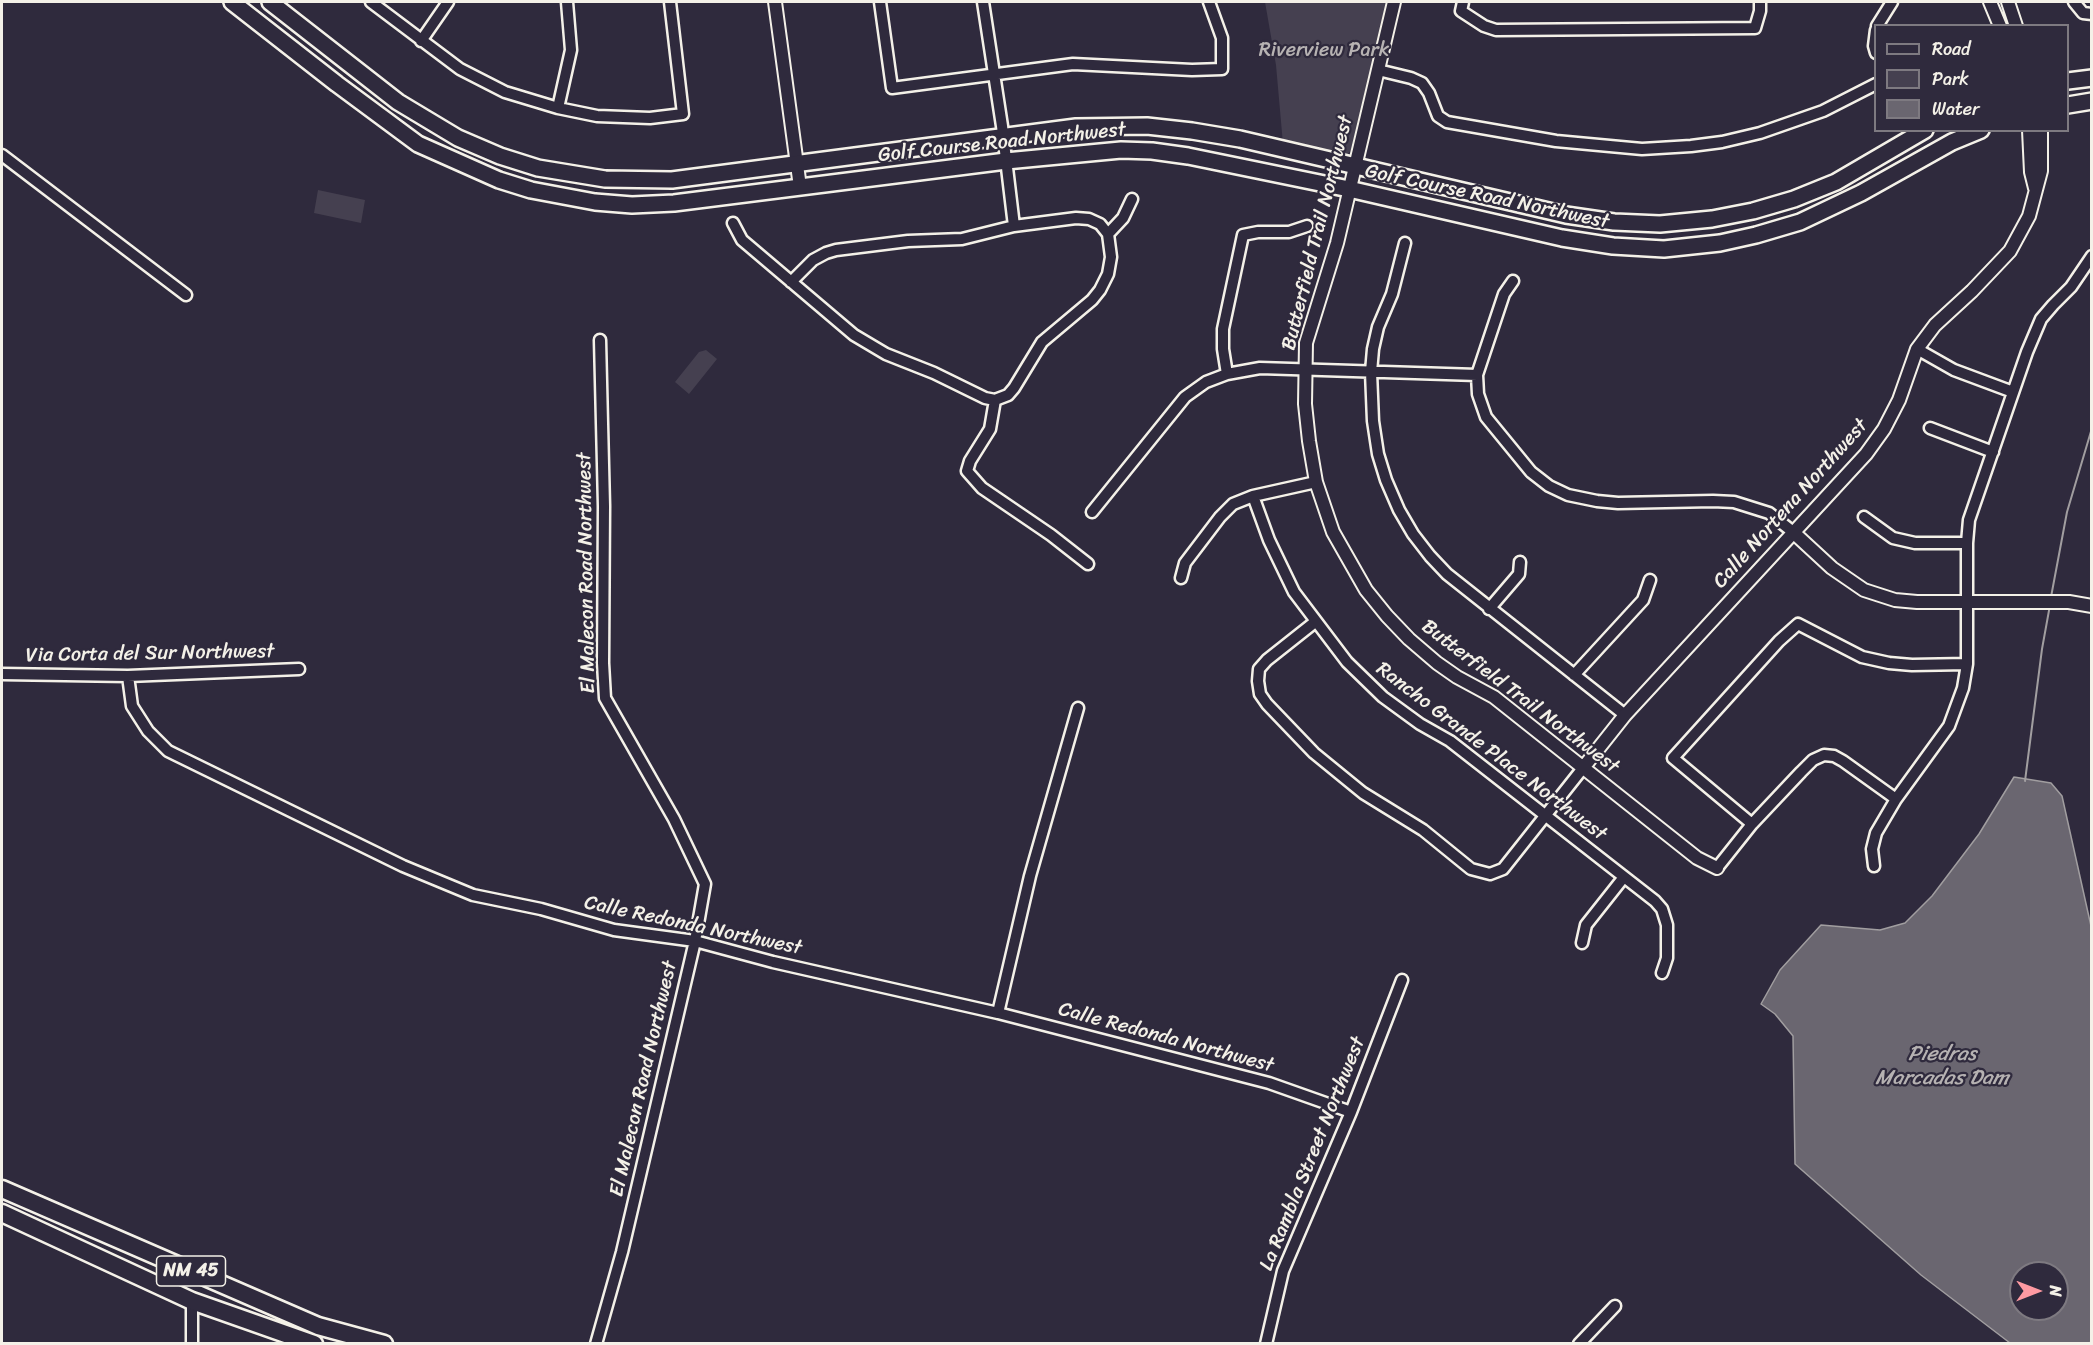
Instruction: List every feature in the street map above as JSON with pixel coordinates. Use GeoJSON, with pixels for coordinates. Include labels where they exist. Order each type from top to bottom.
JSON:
{"type":"FeatureCollection","features":[{"type":"Feature","properties":{"kind":"main road","name":"Golf Course Road Northwest"},"geometry":{"type":"LineString","coordinates":[[232,2],[410,139],[471,169],[500,180],[531,190],[595,202],[674,203],[1006,161],[1121,150],[1152,151],[1188,156],[1349,189],[1562,238],[1613,246],[1664,249],[1720,243],[1756,236],[1800,222],[1861,193],[1952,142],[1976,132]]}},
{"type":"Feature","properties":{"kind":"main road","name":"Golf Course Road Northwest"},"geometry":{"type":"LineString","coordinates":[[270,2],[412,111],[458,138],[509,159],[555,172],[605,179],[672,180],[1076,127],[1156,127],[1239,139],[1566,215],[1614,222],[1660,224],[1712,219],[1753,211],[1794,199],[1836,182],[1922,132]]}},
{"type":"Feature","properties":{"kind":"main road"},"geometry":{"type":"LineString","coordinates":[[2069,81],[2091,78]]}},
{"type":"Feature","properties":{"kind":"main road"},"geometry":{"type":"LineString","coordinates":[[2069,105],[2091,101]]}},
{"type":"Feature","properties":{"kind":"main road","name":"NM 45"},"geometry":{"type":"LineString","coordinates":[[2,1189],[318,1326],[384,1344]]}},
{"type":"Feature","properties":{"kind":"main road","name":"NM 45"},"geometry":{"type":"LineString","coordinates":[[2,1213],[192,1301],[314,1344]]}},
{"type":"Feature","properties":{"kind":"street"},"geometry":{"type":"LineString","coordinates":[[371,2],[459,69],[513,95],[597,116],[650,118],[683,114],[670,2]]}},
{"type":"Feature","properties":{"kind":"street"},"geometry":{"type":"LineString","coordinates":[[421,41],[448,2]]}},
{"type":"Feature","properties":{"kind":"street"},"geometry":{"type":"LineString","coordinates":[[558,108],[571,50],[567,2]]}},
{"type":"Feature","properties":{"kind":"street"},"geometry":{"type":"LineString","coordinates":[[775,2],[800,187]]}},
{"type":"Feature","properties":{"kind":"street"},"geometry":{"type":"LineString","coordinates":[[880,2],[892,88],[1073,64],[1191,70],[1222,69],[1222,38],[1209,2]]}},
{"type":"Feature","properties":{"kind":"street"},"geometry":{"type":"LineString","coordinates":[[983,2],[1014,226]]}},
{"type":"Feature","properties":{"kind":"street","name":"Butterfield Trail Northwest"},"geometry":{"type":"LineString","coordinates":[[1394,2],[1337,243],[1306,343],[1305,404],[1316,482],[1333,532],[1360,581],[1387,616],[1409,639],[1437,663],[1494,697],[1697,858],[1717,868]]}},
{"type":"Feature","properties":{"kind":"street"},"geometry":{"type":"LineString","coordinates":[[1462,6],[1484,26],[1496,30],[1755,28],[1760,2]]}},
{"type":"Feature","properties":{"kind":"street"},"geometry":{"type":"LineString","coordinates":[[1878,24],[1892,2]]}},
{"type":"Feature","properties":{"kind":"street"},"geometry":{"type":"LineString","coordinates":[[1990,2],[1999,24]]}},
{"type":"Feature","properties":{"kind":"street"},"geometry":{"type":"LineString","coordinates":[[2008,2],[2015,24]]}},
{"type":"Feature","properties":{"kind":"street"},"geometry":{"type":"LineString","coordinates":[[2074,2],[2087,14]]}},
{"type":"Feature","properties":{"kind":"street"},"geometry":{"type":"LineString","coordinates":[[1378,70],[1422,83],[1429,93],[1438,116],[1447,122],[1599,147],[1642,149],[1722,142],[1760,133],[1823,111],[1874,85]]}},
{"type":"Feature","properties":{"kind":"street","name":"Calle Nortena Northwest"},"geometry":{"type":"LineString","coordinates":[[2030,132],[2031,172],[2036,188]]}},
{"type":"Feature","properties":{"kind":"street","name":"Calle Nortena Northwest"},"geometry":{"type":"LineString","coordinates":[[1583,768],[1625,715],[1866,454],[1884,429],[1899,400],[1917,349],[1935,325],[2010,251],[2029,216],[2042,158],[2041,132]]}},
{"type":"Feature","properties":{"kind":"street"},"geometry":{"type":"LineString","coordinates":[[2,155],[186,295]]}},
{"type":"Feature","properties":{"kind":"street"},"geometry":{"type":"LineString","coordinates":[[1108,234],[1123,218],[1132,199]]}},
{"type":"Feature","properties":{"kind":"street"},"geometry":{"type":"LineString","coordinates":[[733,223],[742,240],[791,282],[854,335],[886,354],[985,398],[995,400],[1008,395],[1014,388],[1042,342],[1092,300],[1108,274],[1111,256],[1108,234],[1100,224],[1089,219],[1076,218],[1014,226],[962,239],[908,241],[836,250],[813,260],[791,282]]}},
{"type":"Feature","properties":{"kind":"street"},"geometry":{"type":"LineString","coordinates":[[1227,374],[1222,349],[1223,330],[1243,235],[1258,232],[1289,232],[1307,226]]}},
{"type":"Feature","properties":{"kind":"street"},"geometry":{"type":"LineString","coordinates":[[1404,243],[1392,294],[1378,327],[1371,372],[1373,421],[1378,454],[1399,510],[1413,534],[1447,574],[1625,715]]}},
{"type":"Feature","properties":{"kind":"street"},"geometry":{"type":"LineString","coordinates":[[1874,866],[1872,849],[1876,833],[1896,799],[1949,726],[1963,688],[1967,664],[1966,602],[1969,519],[2013,392],[2041,319],[2071,287],[2091,256]]}},
{"type":"Feature","properties":{"kind":"street"},"geometry":{"type":"LineString","coordinates":[[1513,281],[1504,294],[1477,375],[1478,394],[1486,417],[1531,472],[1549,486],[1568,495],[1597,501],[1618,503],[1734,502],[1769,513],[1832,568],[1864,590],[1895,600],[2069,602],[2091,606]]}},
{"type":"Feature","properties":{"kind":"street","name":"El Malecon Road Northwest"},"geometry":{"type":"LineString","coordinates":[[596,1344],[622,1252],[695,941],[705,884],[674,819],[605,698],[603,663],[604,495],[600,340]]}},
{"type":"Feature","properties":{"kind":"street"},"geometry":{"type":"LineString","coordinates":[[1917,349],[1954,370],[2013,392]]}},
{"type":"Feature","properties":{"kind":"street"},"geometry":{"type":"LineString","coordinates":[[1092,512],[1185,397],[1206,382],[1227,374],[1260,368],[1477,375]]}},
{"type":"Feature","properties":{"kind":"street"},"geometry":{"type":"LineString","coordinates":[[995,400],[990,429],[970,461],[967,471],[982,488],[1051,535],[1088,564]]}},
{"type":"Feature","properties":{"kind":"street"},"geometry":{"type":"LineString","coordinates":[[1930,428],[1993,452]]}},
{"type":"Feature","properties":{"kind":"street"},"geometry":{"type":"LineString","coordinates":[[1181,578],[1185,563],[1220,517],[1233,504],[1253,496],[1316,482]]}},
{"type":"Feature","properties":{"kind":"street","name":"Rancho Grande Place Northwest"},"geometry":{"type":"LineString","coordinates":[[1253,496],[1294,592],[1347,662],[1383,697],[1420,724],[1450,741],[1547,815],[1662,909],[1667,925],[1667,958],[1662,973]]}},
{"type":"Feature","properties":{"kind":"street"},"geometry":{"type":"LineString","coordinates":[[1864,517],[1893,538],[1915,543],[1967,543]]}},
{"type":"Feature","properties":{"kind":"street"},"geometry":{"type":"LineString","coordinates":[[1489,609],[1519,574],[1520,562]]}},
{"type":"Feature","properties":{"kind":"street"},"geometry":{"type":"LineString","coordinates":[[1574,675],[1643,600],[1650,580]]}},
{"type":"Feature","properties":{"kind":"street"},"geometry":{"type":"LineString","coordinates":[[1315,622],[1267,660],[1260,669],[1258,681],[1260,694],[1314,753],[1363,793],[1424,830],[1472,869],[1490,874],[1503,869],[1583,768]]}},
{"type":"Feature","properties":{"kind":"street"},"geometry":{"type":"LineString","coordinates":[[1752,824],[1673,758],[1779,641],[1798,624],[1862,657],[1912,665],[1967,664]]}},
{"type":"Feature","properties":{"kind":"street","name":"Via Corta del Sur Northwest"},"geometry":{"type":"LineString","coordinates":[[2,674],[128,676],[299,669]]}},
{"type":"Feature","properties":{"kind":"street","name":"Calle Redonda Northwest"},"geometry":{"type":"LineString","coordinates":[[128,676],[132,706],[148,731],[168,751],[403,866],[473,895],[541,909],[614,930],[695,941],[773,962],[998,1013],[1269,1083],[1351,1112]]}},
{"type":"Feature","properties":{"kind":"street"},"geometry":{"type":"LineString","coordinates":[[998,1013],[1030,876],[1078,708]]}},
{"type":"Feature","properties":{"kind":"street"},"geometry":{"type":"LineString","coordinates":[[1717,868],[1752,824],[1813,760],[1824,755],[1834,756],[1843,761],[1896,799]]}},
{"type":"Feature","properties":{"kind":"street"},"geometry":{"type":"LineString","coordinates":[[1582,943],[1586,925],[1624,877]]}},
{"type":"Feature","properties":{"kind":"street","name":"La Rambla Street Northwest"},"geometry":{"type":"LineString","coordinates":[[1266,1344],[1283,1271],[1351,1112],[1402,980]]}},
{"type":"Feature","properties":{"kind":"street"},"geometry":{"type":"LineString","coordinates":[[192,1301],[192,1344]]}},
{"type":"Feature","properties":{"kind":"street"},"geometry":{"type":"LineString","coordinates":[[1579,1344],[1615,1306]]}},
{"type":"Feature","properties":{"kind":"green space","name":"Riverview Park"},"geometry":{"type":"Polygon","coordinates":[[[1265,2],[1387,2],[1351,150],[1348,154],[1343,156],[1283,144],[1276,65],[1265,2]]]}},
{"type":"Feature","properties":{"kind":"green space"},"geometry":{"type":"Polygon","coordinates":[[[318,190],[365,200],[361,223],[314,213],[318,190]]]}},
{"type":"Feature","properties":{"kind":"green space"},"geometry":{"type":"Polygon","coordinates":[[[706,350],[717,359],[689,394],[675,382],[699,352],[706,350]]]}},
{"type":"Feature","properties":{"kind":"water","name":"Piedras Marcadas Dam"},"geometry":{"type":"Polygon","coordinates":[[[2014,777],[2051,783],[2062,796],[2091,926],[2092,1341],[2089,1343],[2010,1343],[1921,1275],[1795,1164],[1793,1036],[1775,1014],[1761,1004],[1780,970],[1821,925],[1880,930],[1905,923],[1932,896],[1979,834],[2014,777]]]}},
{"type":"Feature","properties":{"kind":"waterway"},"geometry":{"type":"LineString","coordinates":[[2051,597],[2067,512],[2092,428]]}},
{"type":"Feature","properties":{"kind":"waterway"},"geometry":{"type":"LineString","coordinates":[[2025,781],[2050,605]]}}]}
